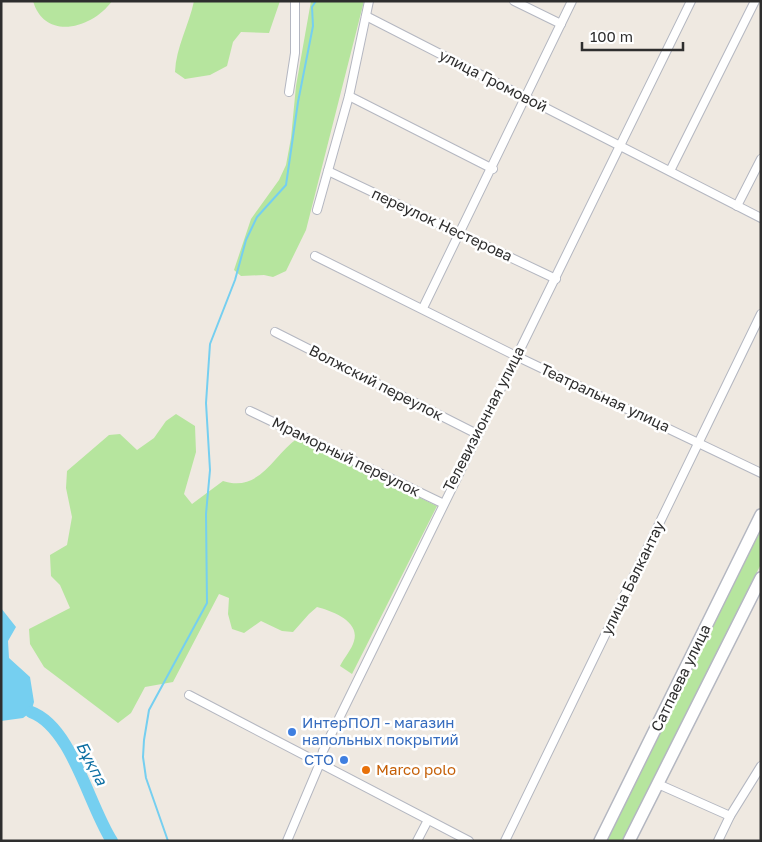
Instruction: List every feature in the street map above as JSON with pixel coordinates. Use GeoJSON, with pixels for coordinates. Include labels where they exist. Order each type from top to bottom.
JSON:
{"type":"FeatureCollection","features":[{"type":"Feature","properties":{"kind":"main road","name":"Сатпаева улица"},"geometry":{"type":"LineString","coordinates":[[600,841],[761,516]]}},
{"type":"Feature","properties":{"kind":"main road","name":"Сатпаева улица"},"geometry":{"type":"LineString","coordinates":[[629,841],[761,578]]}},
{"type":"Feature","properties":{"kind":"street"},"geometry":{"type":"LineString","coordinates":[[289,92],[295,53],[295,1]]}},
{"type":"Feature","properties":{"kind":"street"},"geometry":{"type":"LineString","coordinates":[[317,210],[349,96],[369,1]]}},
{"type":"Feature","properties":{"kind":"street"},"geometry":{"type":"LineString","coordinates":[[514,1],[561,24]]}},
{"type":"Feature","properties":{"kind":"street"},"geometry":{"type":"LineString","coordinates":[[424,308],[493,169],[572,1]]}},
{"type":"Feature","properties":{"kind":"street","name":"Телевизионная улица"},"geometry":{"type":"LineString","coordinates":[[287,841],[320,763],[323,751],[442,503],[556,279],[691,1]]}},
{"type":"Feature","properties":{"kind":"street"},"geometry":{"type":"LineString","coordinates":[[670,171],[755,1]]}},
{"type":"Feature","properties":{"kind":"street","name":"улица Громовой"},"geometry":{"type":"LineString","coordinates":[[366,16],[761,218]]}},
{"type":"Feature","properties":{"kind":"street"},"geometry":{"type":"LineString","coordinates":[[349,96],[493,169]]}},
{"type":"Feature","properties":{"kind":"street"},"geometry":{"type":"LineString","coordinates":[[737,206],[761,159]]}},
{"type":"Feature","properties":{"kind":"street","name":"переулок Нестерова"},"geometry":{"type":"LineString","coordinates":[[328,171],[556,279]]}},
{"type":"Feature","properties":{"kind":"street","name":"Театральная улица"},"geometry":{"type":"LineString","coordinates":[[315,256],[424,308],[516,356],[761,473]]}},
{"type":"Feature","properties":{"kind":"street","name":"улица Балкантау"},"geometry":{"type":"LineString","coordinates":[[505,841],[761,314]]}},
{"type":"Feature","properties":{"kind":"street","name":"Волжский переулок"},"geometry":{"type":"LineString","coordinates":[[275,332],[477,434]]}},
{"type":"Feature","properties":{"kind":"street","name":"Мраморный переулок"},"geometry":{"type":"LineString","coordinates":[[250,411],[442,503]]}},
{"type":"Feature","properties":{"kind":"street"},"geometry":{"type":"LineString","coordinates":[[189,695],[469,841]]}},
{"type":"Feature","properties":{"kind":"street"},"geometry":{"type":"LineString","coordinates":[[718,841],[730,816],[761,766]]}},
{"type":"Feature","properties":{"kind":"street"},"geometry":{"type":"LineString","coordinates":[[658,784],[730,816]]}},
{"type":"Feature","properties":{"kind":"street"},"geometry":{"type":"LineString","coordinates":[[417,841],[428,820]]}},
{"type":"Feature","properties":{"kind":"green space"},"geometry":{"type":"Polygon","coordinates":[[[33,1],[112,1],[93,18],[82,24],[70,27],[58,26],[48,22],[39,14],[33,1]]]}},
{"type":"Feature","properties":{"kind":"green space"},"geometry":{"type":"Polygon","coordinates":[[[194,1],[280,1],[269,33],[241,32],[233,42],[227,66],[210,75],[185,79],[175,72],[176,63],[194,1]]]}},
{"type":"Feature","properties":{"kind":"green space"},"geometry":{"type":"Polygon","coordinates":[[[311,1],[364,1],[306,230],[286,271],[273,277],[264,275],[241,276],[234,270],[251,219],[279,180],[286,165],[291,138],[296,86],[311,1]]]}},
{"type":"Feature","properties":{"kind":"green space"},"geometry":{"type":"Polygon","coordinates":[[[176,414],[195,426],[196,452],[184,494],[192,504],[223,481],[247,482],[256,477],[298,438],[437,506],[352,674],[340,666],[353,644],[355,634],[349,623],[337,614],[317,607],[293,632],[282,631],[261,621],[244,633],[232,629],[228,614],[229,598],[219,594],[173,682],[145,687],[131,713],[118,723],[44,667],[30,644],[29,629],[70,608],[60,585],[51,576],[50,555],[67,545],[72,517],[66,488],[67,471],[109,435],[120,434],[137,450],[154,438],[166,421],[176,414]]]}},
{"type":"Feature","properties":{"kind":"green space"},"geometry":{"type":"Polygon","coordinates":[[[761,528],[761,564],[623,841],[605,841],[761,528]]]}},
{"type":"Feature","properties":{"kind":"water"},"geometry":{"type":"Polygon","coordinates":[[[1,608],[16,627],[8,641],[9,658],[30,677],[34,702],[31,712],[23,718],[1,721],[1,608]]]}},
{"type":"Feature","properties":{"kind":"waterway"},"geometry":{"type":"LineString","coordinates":[[168,841],[146,778],[143,757],[144,740],[149,710],[207,603],[206,514],[210,470],[206,403],[210,344],[235,280],[246,240],[257,217],[286,185],[298,102],[313,26],[312,7],[316,1]]}},
{"type":"Feature","properties":{"kind":"waterway","name":"Бұқпа"},"geometry":{"type":"LineString","coordinates":[[31,712],[45,720],[69,750],[112,841]]}},
{"type":"Feature","properties":{"kind":"place","name":"ИнтерПОЛ - магазин напольных покрытий"},"geometry":{"type":"Point","coordinates":[292,732]}},
{"type":"Feature","properties":{"kind":"place","name":"СТО"},"geometry":{"type":"Point","coordinates":[344,760]}},
{"type":"Feature","properties":{"kind":"place","name":"Marco polo"},"geometry":{"type":"Point","coordinates":[366,770]}}]}
